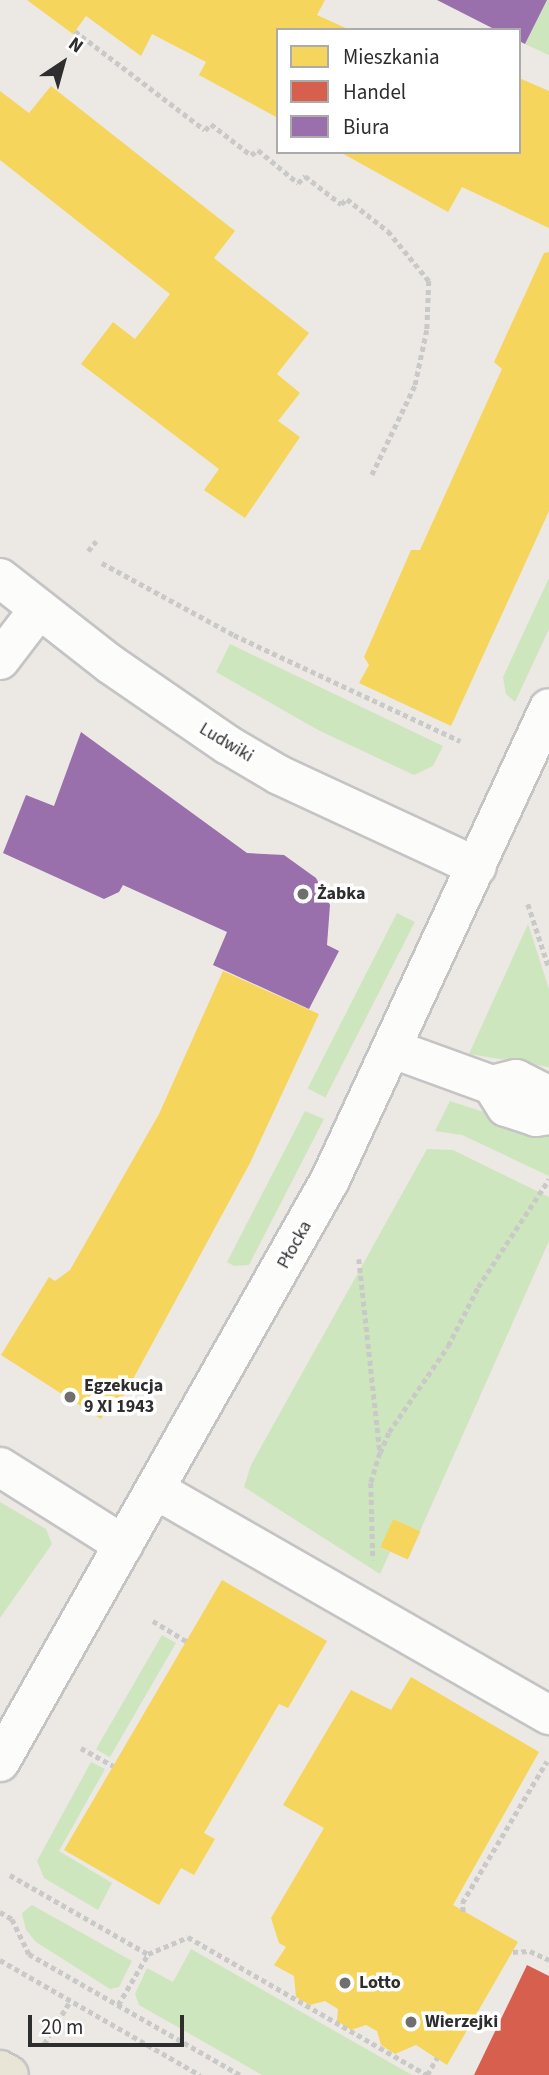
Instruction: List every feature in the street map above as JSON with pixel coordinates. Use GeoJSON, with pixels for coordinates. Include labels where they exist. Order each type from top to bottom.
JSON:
{"type":"FeatureCollection","features":[{"type":"Feature","properties":{"kind":"main road"},"geometry":{"type":"LineString","coordinates":[[0,2070],[9,2075]]}},
{"type":"Feature","properties":{"kind":"street","name":"Ludwiki"},"geometry":{"type":"LineString","coordinates":[[0,578],[228,745],[279,775],[477,867]]}},
{"type":"Feature","properties":{"kind":"street"},"geometry":{"type":"LineString","coordinates":[[0,660],[39,608]]}},
{"type":"Feature","properties":{"kind":"street","name":"Płocka"},"geometry":{"type":"LineString","coordinates":[[0,1762],[307,1224],[393,1049],[549,708]]}},
{"type":"Feature","properties":{"kind":"street"},"geometry":{"type":"LineString","coordinates":[[393,1049],[492,1085],[516,1079],[549,1096]]}},
{"type":"Feature","properties":{"kind":"street"},"geometry":{"type":"LineString","coordinates":[[492,1085],[506,1107],[536,1117],[549,1115]]}},
{"type":"Feature","properties":{"kind":"street"},"geometry":{"type":"LineString","coordinates":[[0,1467],[124,1545]]}},
{"type":"Feature","properties":{"kind":"street"},"geometry":{"type":"LineString","coordinates":[[156,1490],[549,1715]]}},
{"type":"Feature","properties":{"kind":"path"},"geometry":{"type":"LineString","coordinates":[[75,31],[205,130],[211,124],[251,155],[258,150],[298,183],[305,176],[341,204],[347,199],[388,231],[429,281],[427,330],[415,386],[371,477]]}},
{"type":"Feature","properties":{"kind":"path"},"geometry":{"type":"LineString","coordinates":[[88,551],[96,541]]}},
{"type":"Feature","properties":{"kind":"path"},"geometry":{"type":"LineString","coordinates":[[102,563],[234,635],[460,741]]}},
{"type":"Feature","properties":{"kind":"path"},"geometry":{"type":"LineString","coordinates":[[528,904],[549,968]]}},
{"type":"Feature","properties":{"kind":"path"},"geometry":{"type":"LineString","coordinates":[[374,1566],[369,1521],[371,1483],[389,1432],[441,1358],[478,1287],[549,1179]]}},
{"type":"Feature","properties":{"kind":"path"},"geometry":{"type":"LineString","coordinates":[[359,1259],[380,1453]]}},
{"type":"Feature","properties":{"kind":"path"},"geometry":{"type":"LineString","coordinates":[[153,1621],[186,1641]]}},
{"type":"Feature","properties":{"kind":"path"},"geometry":{"type":"LineString","coordinates":[[81,1748],[113,1766]]}},
{"type":"Feature","properties":{"kind":"path"},"geometry":{"type":"LineString","coordinates":[[463,1912],[462,1903],[547,1761],[544,1754]]}},
{"type":"Feature","properties":{"kind":"path"},"geometry":{"type":"LineString","coordinates":[[10,1875],[148,1954]]}},
{"type":"Feature","properties":{"kind":"path"},"geometry":{"type":"LineString","coordinates":[[0,1912],[12,1919],[29,1954],[240,2075]]}},
{"type":"Feature","properties":{"kind":"path"},"geometry":{"type":"LineString","coordinates":[[118,2005],[148,1954],[188,1937],[427,2075],[437,2058]]}},
{"type":"Feature","properties":{"kind":"path"},"geometry":{"type":"LineString","coordinates":[[513,1952],[530,1951],[549,1960]]}},
{"type":"Feature","properties":{"kind":"path"},"geometry":{"type":"LineString","coordinates":[[0,1961],[200,2075]]}},
{"type":"Feature","properties":{"kind":"path"},"geometry":{"type":"LineString","coordinates":[[52,2031],[70,2001]]}},
{"type":"Feature","properties":{"kind":"green space"},"geometry":{"type":"Polygon","coordinates":[[[549,0],[549,55],[525,44],[549,0]]]}},
{"type":"Feature","properties":{"kind":"green space"},"geometry":{"type":"Polygon","coordinates":[[[549,578],[549,629],[515,702],[506,694],[503,677],[549,578]]]}},
{"type":"Feature","properties":{"kind":"green space"},"geometry":{"type":"Polygon","coordinates":[[[230,644],[443,746],[433,766],[414,775],[318,730],[216,672],[230,644]]]}},
{"type":"Feature","properties":{"kind":"green space"},"geometry":{"type":"Polygon","coordinates":[[[397,913],[415,922],[325,1098],[308,1089],[397,913]]]}},
{"type":"Feature","properties":{"kind":"green space"},"geometry":{"type":"Polygon","coordinates":[[[528,924],[549,989],[549,1067],[469,1054],[528,924]]]}},
{"type":"Feature","properties":{"kind":"green space"},"geometry":{"type":"Polygon","coordinates":[[[450,1101],[549,1133],[549,1176],[462,1135],[435,1131],[450,1101]]]}},
{"type":"Feature","properties":{"kind":"green space"},"geometry":{"type":"Polygon","coordinates":[[[305,1111],[324,1119],[249,1265],[234,1266],[227,1262],[305,1111]]]}},
{"type":"Feature","properties":{"kind":"green space"},"geometry":{"type":"Polygon","coordinates":[[[427,1149],[453,1150],[549,1197],[549,1241],[420,1531],[393,1519],[381,1548],[390,1552],[380,1574],[244,1487],[251,1465],[427,1149]]]}},
{"type":"Feature","properties":{"kind":"green space"},"geometry":{"type":"Polygon","coordinates":[[[0,1502],[46,1529],[52,1544],[0,1618],[0,1502]]]}},
{"type":"Feature","properties":{"kind":"green space"},"geometry":{"type":"Polygon","coordinates":[[[162,1635],[176,1643],[110,1757],[96,1749],[162,1635]]]}},
{"type":"Feature","properties":{"kind":"green space"},"geometry":{"type":"Polygon","coordinates":[[[91,1762],[105,1769],[59,1851],[112,1883],[98,1910],[44,1878],[37,1861],[91,1762]]]}},
{"type":"Feature","properties":{"kind":"green space"},"geometry":{"type":"Polygon","coordinates":[[[32,1905],[132,1961],[119,1987],[110,1989],[36,1942],[26,1930],[22,1913],[32,1905]]]}},
{"type":"Feature","properties":{"kind":"green space"},"geometry":{"type":"Polygon","coordinates":[[[191,1949],[412,2075],[262,2075],[139,2005],[135,1994],[147,1968],[173,1982],[191,1949]]]}},
{"type":"Feature","properties":{"kind":"building: Mieszkania"},"geometry":{"type":"Polygon","coordinates":[[[27,0],[325,0],[317,15],[346,28],[276,28],[276,117],[199,75],[206,62],[152,34],[141,56],[86,16],[73,34],[27,0]]]}},
{"type":"Feature","properties":{"kind":"building: Mieszkania"},"geometry":{"type":"Polygon","coordinates":[[[521,79],[549,91],[549,228],[462,187],[448,212],[344,154],[521,154],[521,79]]]}},
{"type":"Feature","properties":{"kind":"building: Mieszkania"},"geometry":{"type":"Polygon","coordinates":[[[51,86],[235,231],[214,258],[309,333],[277,374],[300,393],[278,421],[300,437],[245,518],[204,490],[219,469],[81,364],[113,322],[135,339],[170,294],[0,160],[0,91],[29,113],[51,86]]]}},
{"type":"Feature","properties":{"kind":"building: Mieszkania"},"geometry":{"type":"Polygon","coordinates":[[[549,252],[549,511],[451,726],[359,683],[369,665],[364,657],[411,550],[420,550],[502,369],[494,362],[544,253],[549,252]]]}},
{"type":"Feature","properties":{"kind":"building: Mieszkania"},"geometry":{"type":"Polygon","coordinates":[[[223,971],[319,1014],[250,1163],[119,1405],[112,1400],[101,1419],[1,1355],[49,1277],[55,1281],[70,1270],[159,1114],[223,971]]]}},
{"type":"Feature","properties":{"kind":"building: Mieszkania"},"geometry":{"type":"Polygon","coordinates":[[[393,1519],[420,1531],[408,1560],[380,1547],[393,1519]]]}},
{"type":"Feature","properties":{"kind":"building: Mieszkania"},"geometry":{"type":"Polygon","coordinates":[[[222,1580],[327,1641],[288,1708],[279,1704],[204,1833],[215,1839],[194,1875],[181,1868],[159,1905],[64,1850],[222,1580]]]}},
{"type":"Feature","properties":{"kind":"building: Mieszkania"},"geometry":{"type":"Polygon","coordinates":[[[411,1677],[539,1752],[453,1905],[518,1942],[447,2065],[416,2045],[395,2054],[381,2045],[377,2031],[366,2025],[351,2030],[337,2021],[338,2009],[325,2001],[310,2005],[296,1997],[294,1976],[274,1965],[286,1947],[279,1943],[271,1918],[324,1828],[283,1805],[351,1690],[391,1710],[411,1677]]]}},
{"type":"Feature","properties":{"kind":"building: Handel"},"geometry":{"type":"Polygon","coordinates":[[[527,1965],[549,1976],[549,2075],[474,2075],[527,1965]]]}},
{"type":"Feature","properties":{"kind":"building: Biura"},"geometry":{"type":"Polygon","coordinates":[[[437,0],[547,0],[525,44],[521,42],[521,28],[492,28],[437,0]]]}},
{"type":"Feature","properties":{"kind":"building: Biura"},"geometry":{"type":"Polygon","coordinates":[[[81,732],[247,853],[284,855],[316,878],[330,905],[327,945],[339,951],[309,1009],[213,965],[227,932],[123,885],[119,892],[104,899],[3,853],[26,795],[54,806],[81,732]]]}},
{"type":"Feature","properties":{"kind":"place","name":"Żabka"},"geometry":{"type":"Point","coordinates":[303,894]}},
{"type":"Feature","properties":{"kind":"place","name":"Egzekucja 9 XI 1943"},"geometry":{"type":"Point","coordinates":[70,1397]}},
{"type":"Feature","properties":{"kind":"place","name":"Lotto"},"geometry":{"type":"Point","coordinates":[345,1983]}},
{"type":"Feature","properties":{"kind":"place","name":"Wierzejki"},"geometry":{"type":"Point","coordinates":[411,2022]}}]}
